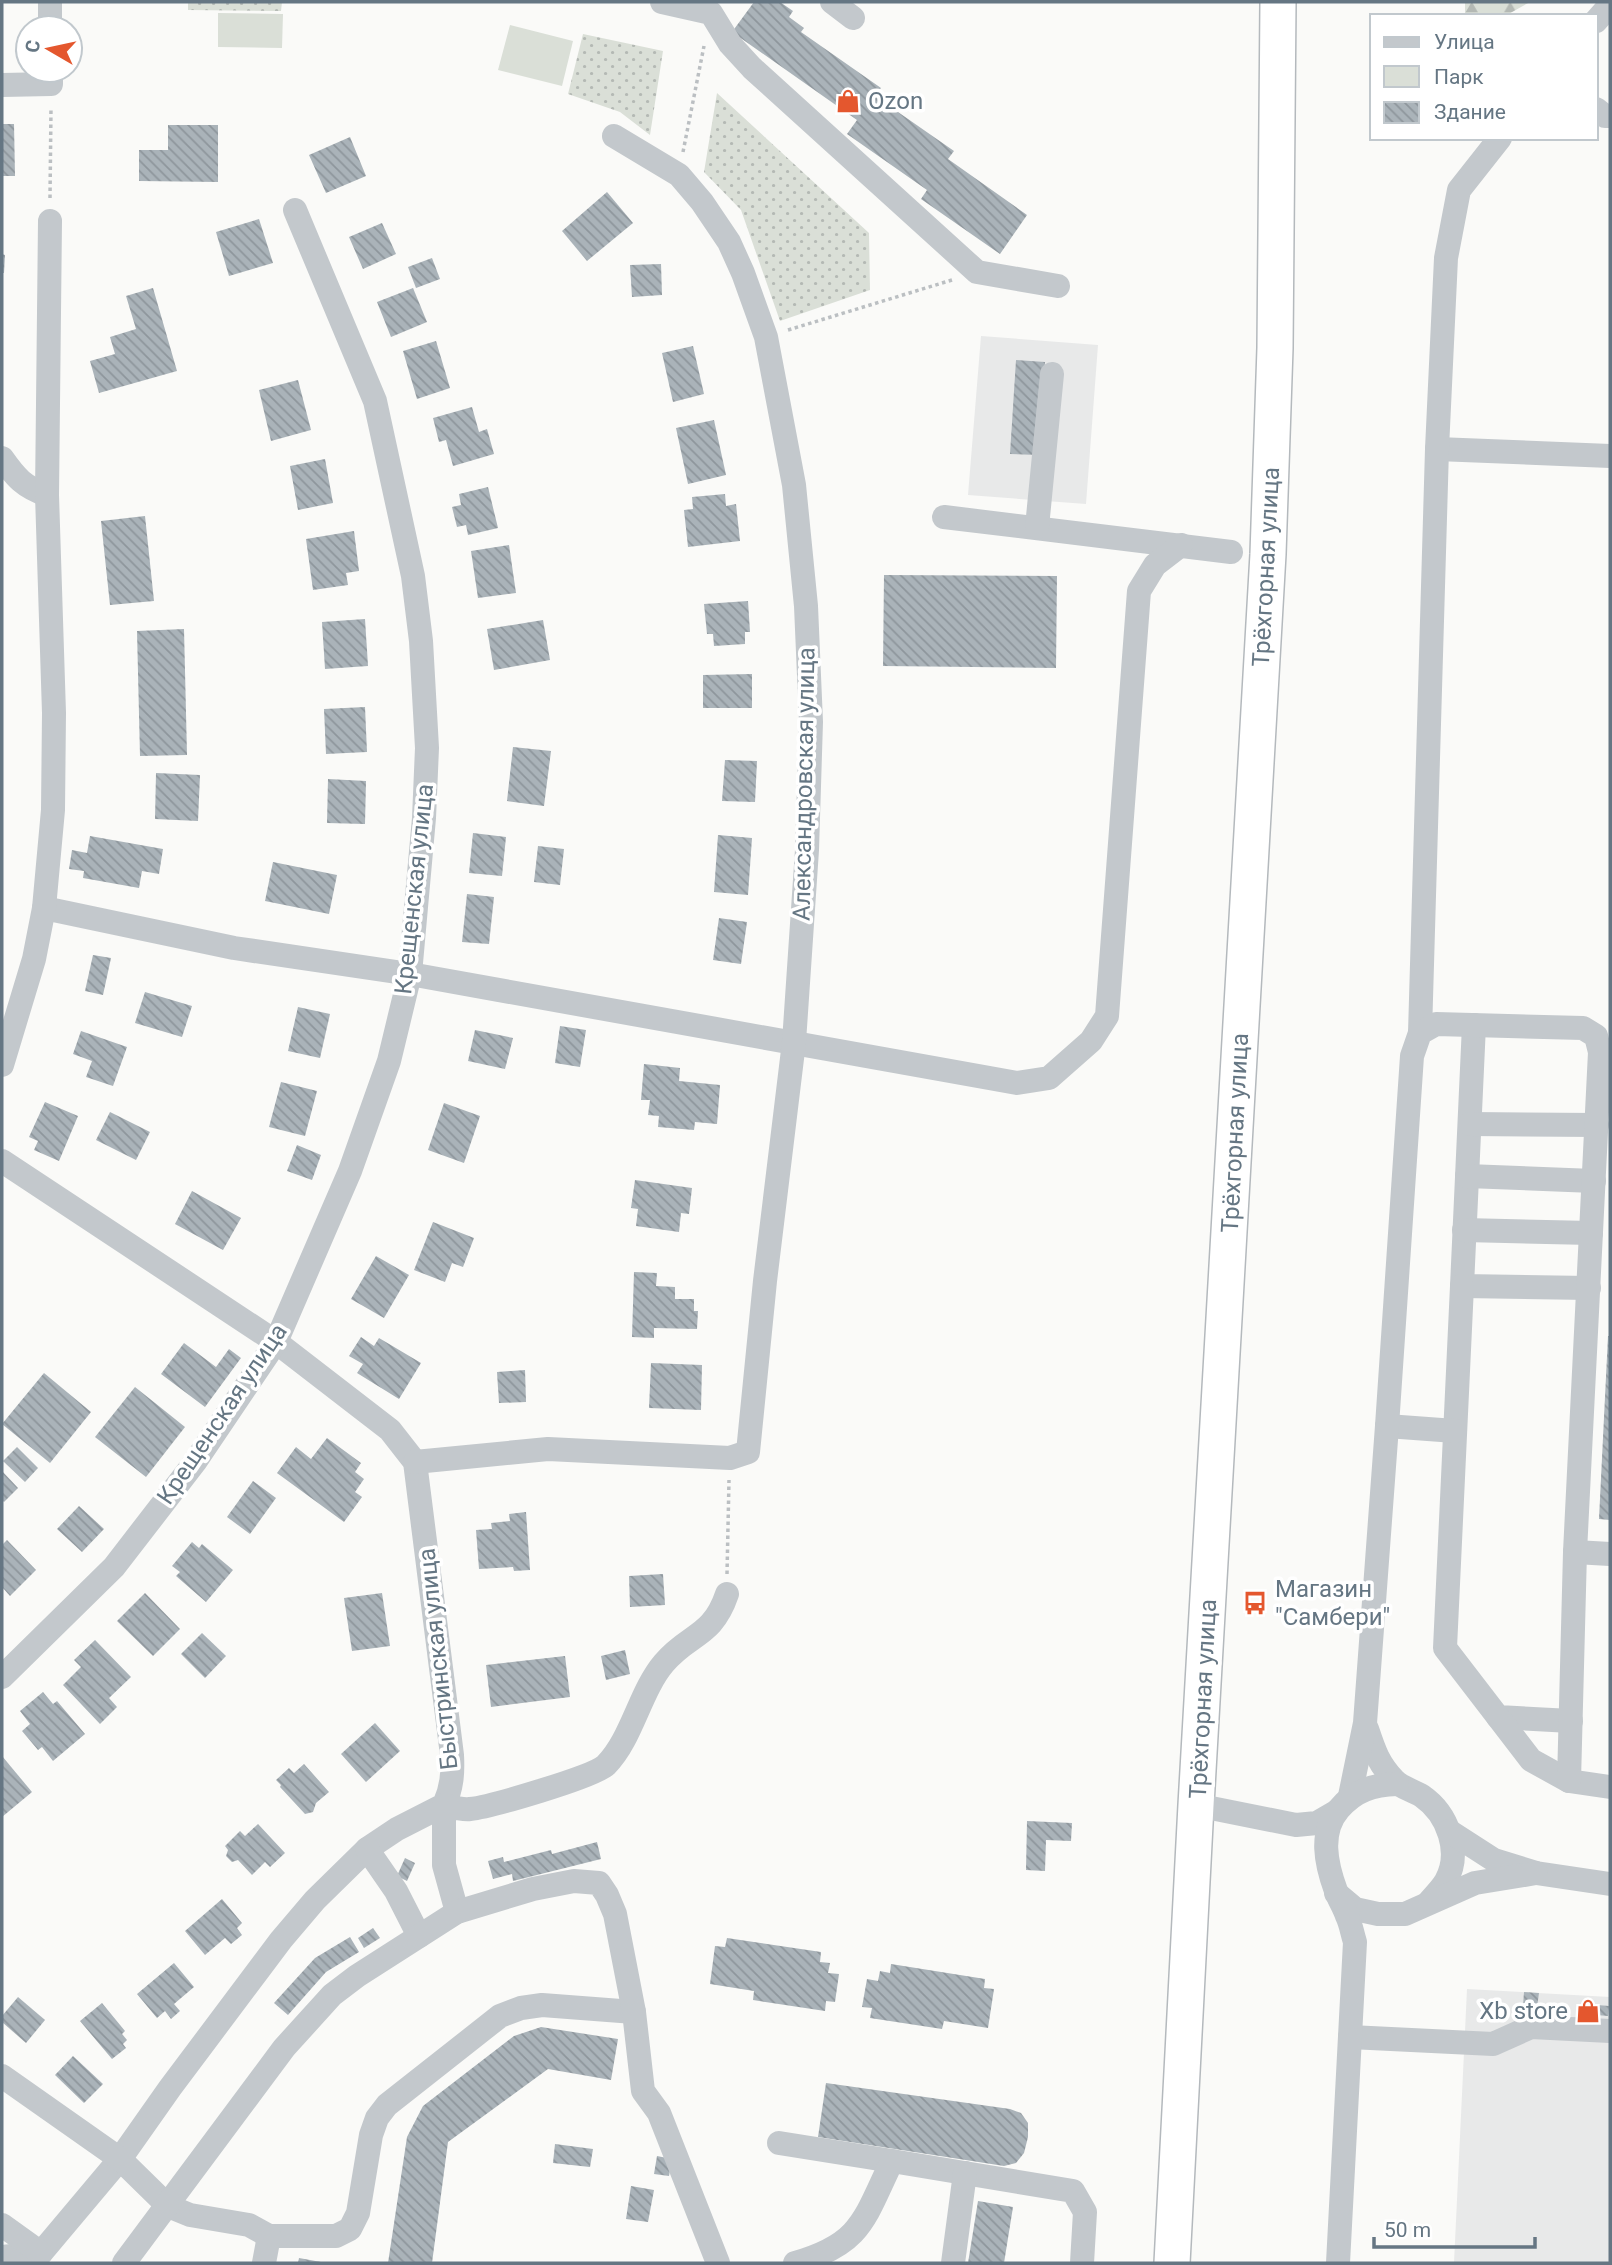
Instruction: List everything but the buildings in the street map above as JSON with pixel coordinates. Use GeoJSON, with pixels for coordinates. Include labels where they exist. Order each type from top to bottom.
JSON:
{"type":"FeatureCollection","features":[{"type":"Feature","properties":{"kind":"highway","name":"Трёхгорная улица"},"geometry":{"type":"LineString","coordinates":[[1172,2263],[1268,554],[1275,348],[1278,2]]}},
{"type":"Feature","properties":{"kind":"street"},"geometry":{"type":"LineString","coordinates":[[662,2],[712,8],[730,44],[752,68],[977,272],[1058,286]]}},
{"type":"Feature","properties":{"kind":"street"},"geometry":{"type":"LineString","coordinates":[[832,2],[853,18]]}},
{"type":"Feature","properties":{"kind":"street"},"geometry":{"type":"LineString","coordinates":[[1598,19],[1610,5]]}},
{"type":"Feature","properties":{"kind":"street"},"geometry":{"type":"LineString","coordinates":[[13,85],[51,86]]}},
{"type":"Feature","properties":{"kind":"street","name":"Александровская улица"},"geometry":{"type":"LineString","coordinates":[[614,136],[679,175],[702,202],[729,242],[743,273],[766,337],[794,485],[806,606],[811,722],[807,850],[794,1042],[765,1281],[739,1455]]}},
{"type":"Feature","properties":{"kind":"street"},"geometry":{"type":"LineString","coordinates":[[1338,2263],[1355,1942],[1328,1865],[1325,1836],[1343,1804],[1365,1723],[1412,1056],[1420,1033],[1437,449],[1446,258],[1459,190],[1498,140]]}},
{"type":"Feature","properties":{"kind":"street","name":"Крещенская улица"},"geometry":{"type":"LineString","coordinates":[[2,1677],[114,1567],[195,1462],[276,1342],[350,1171],[389,1061],[410,974],[424,818],[427,748],[421,640],[413,576],[375,401],[295,210]]}},
{"type":"Feature","properties":{"kind":"street"},"geometry":{"type":"LineString","coordinates":[[2,1065],[34,959],[44,908],[53,810],[54,713],[47,495],[50,221]]}},
{"type":"Feature","properties":{"kind":"street"},"geometry":{"type":"LineString","coordinates":[[1037,527],[1052,374]]}},
{"type":"Feature","properties":{"kind":"street"},"geometry":{"type":"LineString","coordinates":[[1437,449],[1610,456]]}},
{"type":"Feature","properties":{"kind":"street"},"geometry":{"type":"LineString","coordinates":[[2,458],[21,482],[47,495]]}},
{"type":"Feature","properties":{"kind":"street"},"geometry":{"type":"LineString","coordinates":[[944,517],[1231,552]]}},
{"type":"Feature","properties":{"kind":"street"},"geometry":{"type":"LineString","coordinates":[[44,908],[234,948],[410,974],[1017,1083],[1049,1078],[1091,1041],[1107,1016],[1139,591],[1154,565],[1181,545]]}},
{"type":"Feature","properties":{"kind":"street"},"geometry":{"type":"LineString","coordinates":[[1420,1033],[1436,1024],[1583,1028],[1596,1035],[1600,1052],[1576,1552],[1569,1781]]}},
{"type":"Feature","properties":{"kind":"street"},"geometry":{"type":"LineString","coordinates":[[1474,1025],[1445,1648],[1531,1760],[1569,1781],[1610,1787]]}},
{"type":"Feature","properties":{"kind":"street"},"geometry":{"type":"LineString","coordinates":[[1470,1124],[1597,1125]]}},
{"type":"Feature","properties":{"kind":"street"},"geometry":{"type":"LineString","coordinates":[[2,1161],[276,1342],[390,1430],[415,1462],[548,1449],[739,1455]]}},
{"type":"Feature","properties":{"kind":"street"},"geometry":{"type":"LineString","coordinates":[[1467,1176],[1594,1181]]}},
{"type":"Feature","properties":{"kind":"street"},"geometry":{"type":"LineString","coordinates":[[1464,1230],[1591,1233]]}},
{"type":"Feature","properties":{"kind":"street"},"geometry":{"type":"LineString","coordinates":[[1462,1286],[1589,1288]]}},
{"type":"Feature","properties":{"kind":"street"},"geometry":{"type":"LineString","coordinates":[[1387,1426],[1455,1431]]}},
{"type":"Feature","properties":{"kind":"street","name":"Быстринская улица"},"geometry":{"type":"LineString","coordinates":[[41,2253],[120,2159],[281,1940],[315,1900],[367,1849],[397,1829],[444,1805],[451,1786],[452,1755],[415,1462]]}},
{"type":"Feature","properties":{"kind":"street"},"geometry":{"type":"LineString","coordinates":[[1576,1552],[1610,1554]]}},
{"type":"Feature","properties":{"kind":"street"},"geometry":{"type":"LineString","coordinates":[[457,1912],[444,1865],[444,1805],[468,1810],[486,1806],[588,1776],[606,1765],[654,1676],[667,1659],[705,1631],[718,1616],[727,1594]]}},
{"type":"Feature","properties":{"kind":"street"},"geometry":{"type":"LineString","coordinates":[[1497,1717],[1571,1721]]}},
{"type":"Feature","properties":{"kind":"street"},"geometry":{"type":"LineString","coordinates":[[1365,1723],[1377,1761],[1396,1784]]}},
{"type":"Feature","properties":{"kind":"street"},"geometry":{"type":"LineString","coordinates":[[1196,1805],[1296,1825],[1317,1822],[1374,1785],[1396,1784],[1421,1795],[1437,1808],[1450,1831],[1454,1858],[1446,1881],[1429,1902]]}},
{"type":"Feature","properties":{"kind":"street"},"geometry":{"type":"LineString","coordinates":[[1296,1825],[1311,1838],[1328,1865]]}},
{"type":"Feature","properties":{"kind":"street"},"geometry":{"type":"LineString","coordinates":[[1450,1831],[1494,1860],[1536,1873],[1610,1884]]}},
{"type":"Feature","properties":{"kind":"street"},"geometry":{"type":"LineString","coordinates":[[367,1849],[396,1891],[419,1936]]}},
{"type":"Feature","properties":{"kind":"street"},"geometry":{"type":"LineString","coordinates":[[1336,1892],[1355,1909],[1378,1914],[1405,1914],[1475,1883],[1536,1873]]}},
{"type":"Feature","properties":{"kind":"street"},"geometry":{"type":"LineString","coordinates":[[124,2263],[284,2048],[332,1995],[457,1912],[533,1889],[574,1881],[599,1883],[615,1914],[634,2012],[643,2091],[659,2113],[718,2263]]}},
{"type":"Feature","properties":{"kind":"street"},"geometry":{"type":"LineString","coordinates":[[1355,1942],[1378,1914]]}},
{"type":"Feature","properties":{"kind":"street"},"geometry":{"type":"LineString","coordinates":[[2,2076],[120,2159],[168,2206],[190,2215],[249,2225],[269,2236],[335,2236],[350,2229],[358,2213],[371,2135],[377,2118],[387,2105],[500,2016],[522,2008],[542,2005],[634,2012]]}},
{"type":"Feature","properties":{"kind":"street"},"geometry":{"type":"LineString","coordinates":[[1350,2037],[1493,2043],[1531,2027],[1610,2031]]}},
{"type":"Feature","properties":{"kind":"street"},"geometry":{"type":"LineString","coordinates":[[779,2143],[1073,2192],[1085,2211],[1082,2263]]}},
{"type":"Feature","properties":{"kind":"street"},"geometry":{"type":"LineString","coordinates":[[795,2263],[816,2257],[849,2239],[862,2224],[892,2161]]}},
{"type":"Feature","properties":{"kind":"street"},"geometry":{"type":"LineString","coordinates":[[953,2263],[954,2171]]}},
{"type":"Feature","properties":{"kind":"street"},"geometry":{"type":"LineString","coordinates":[[2,2225],[41,2253]]}},
{"type":"Feature","properties":{"kind":"street"},"geometry":{"type":"LineString","coordinates":[[264,2263],[269,2236]]}},
{"type":"Feature","properties":{"kind":"street"},"geometry":{"type":"LineString","coordinates":[[2,2257],[41,2253]]}},
{"type":"Feature","properties":{"kind":"path"},"geometry":{"type":"LineString","coordinates":[[679,175],[712,8]]}},
{"type":"Feature","properties":{"kind":"path"},"geometry":{"type":"LineString","coordinates":[[50,221],[51,86]]}},
{"type":"Feature","properties":{"kind":"path"},"geometry":{"type":"LineString","coordinates":[[766,337],[977,272]]}},
{"type":"Feature","properties":{"kind":"path"},"geometry":{"type":"LineString","coordinates":[[727,1594],[739,1455]]}},
{"type":"Feature","properties":{"kind":"shaded area"},"geometry":{"type":"Polygon","coordinates":[[[981,336],[1098,345],[1086,504],[968,495],[981,336]]]}},
{"type":"Feature","properties":{"kind":"shaded area"},"geometry":{"type":"Polygon","coordinates":[[[1467,1989],[1610,1997],[1610,2263],[1454,2263],[1467,1989]]]}},
{"type":"Feature","properties":{"kind":"green space"},"geometry":{"type":"Polygon","coordinates":[[[188,2],[282,2],[281,11],[188,10],[188,2]]]}},
{"type":"Feature","properties":{"kind":"green space"},"geometry":{"type":"Polygon","coordinates":[[[1465,2],[1530,2],[1509,14],[1465,14],[1465,2]]]}},
{"type":"Feature","properties":{"kind":"green space"},"geometry":{"type":"Polygon","coordinates":[[[218,13],[283,14],[282,48],[218,47],[218,13]]]}},
{"type":"Feature","properties":{"kind":"green space"},"geometry":{"type":"Polygon","coordinates":[[[510,25],[573,41],[562,86],[498,70],[510,25]]]}},
{"type":"Feature","properties":{"kind":"green space"},"geometry":{"type":"Polygon","coordinates":[[[583,34],[663,51],[650,135],[620,112],[568,94],[583,34]]]}},
{"type":"Feature","properties":{"kind":"green space"},"geometry":{"type":"Polygon","coordinates":[[[717,93],[869,233],[870,290],[780,321],[741,210],[704,172],[717,93]]]}},
{"type":"Feature","properties":{"kind":"place","name":"Ozon"},"geometry":{"type":"Point","coordinates":[848,101]}},
{"type":"Feature","properties":{"kind":"place","name":"Магазин \"Самбери\""},"geometry":{"type":"Point","coordinates":[1255,1603]}},
{"type":"Feature","properties":{"kind":"place","name":"Xb store"},"geometry":{"type":"Point","coordinates":[1588,2011]}}]}
